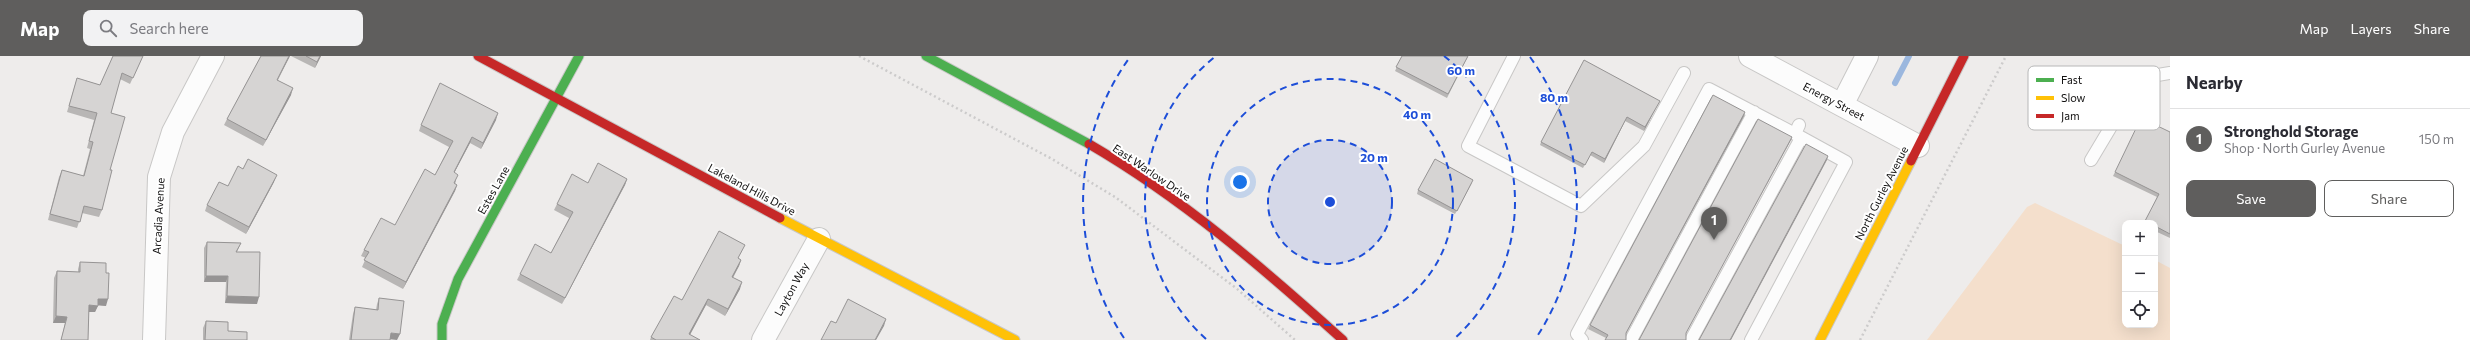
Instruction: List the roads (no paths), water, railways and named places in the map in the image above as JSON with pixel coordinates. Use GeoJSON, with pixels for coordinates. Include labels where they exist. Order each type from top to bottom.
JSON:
{"type":"FeatureCollection","features":[{"type":"Feature","properties":{"kind":"street","name":"Arcadia Avenue"},"geometry":{"type":"LineString","coordinates":[[154,340],[159,177],[172,132],[213,56]]}},
{"type":"Feature","properties":{"kind":"street","name":"Lakeland Hills Drive"},"geometry":{"type":"LineString","coordinates":[[478,56],[819,239],[1015,340]]}},
{"type":"Feature","properties":{"kind":"street","name":"Estes Lane"},"geometry":{"type":"LineString","coordinates":[[442,340],[442,324],[458,279],[579,56]]}},
{"type":"Feature","properties":{"kind":"street","name":"East Warlow Drive"},"geometry":{"type":"LineString","coordinates":[[926,56],[1069,131],[1163,191],[1263,268],[1343,340]]}},
{"type":"Feature","properties":{"kind":"street","name":"Energy Street"},"geometry":{"type":"LineString","coordinates":[[1750,56],[1918,146]]}},
{"type":"Feature","properties":{"kind":"street"},"geometry":{"type":"LineString","coordinates":[[1842,105],[1867,56]]}},
{"type":"Feature","properties":{"kind":"street","name":"North Gurley Avenue"},"geometry":{"type":"LineString","coordinates":[[1820,340],[1964,56]]}},
{"type":"Feature","properties":{"kind":"street","name":"Layton Way"},"geometry":{"type":"LineString","coordinates":[[763,340],[819,239]]}},
{"type":"Feature","properties":{"kind":"lane"},"geometry":{"type":"LineString","coordinates":[[1514,56],[1468,146],[1581,206],[1644,146],[1684,73]]}},
{"type":"Feature","properties":{"kind":"lane"},"geometry":{"type":"LineString","coordinates":[[2160,75],[2170,74]]}},
{"type":"Feature","properties":{"kind":"lane"},"geometry":{"type":"LineString","coordinates":[[1582,340],[1577,334],[1709,89],[1798,132],[1846,162],[1751,340]]}},
{"type":"Feature","properties":{"kind":"lane"},"geometry":{"type":"LineString","coordinates":[[1631,340],[1754,112]]}},
{"type":"Feature","properties":{"kind":"lane"},"geometry":{"type":"LineString","coordinates":[[2090,160],[2108,130]]}},
{"type":"Feature","properties":{"kind":"lane"},"geometry":{"type":"LineString","coordinates":[[1691,340],[1798,132]]}},
{"type":"Feature","properties":{"kind":"waterway"},"geometry":{"type":"LineString","coordinates":[[1895,83],[1909,56]]}},
{"type":"Feature","properties":{"kind":"place","name":"Stronghold Storage"},"geometry":{"type":"Point","coordinates":[1714,240]}}]}
